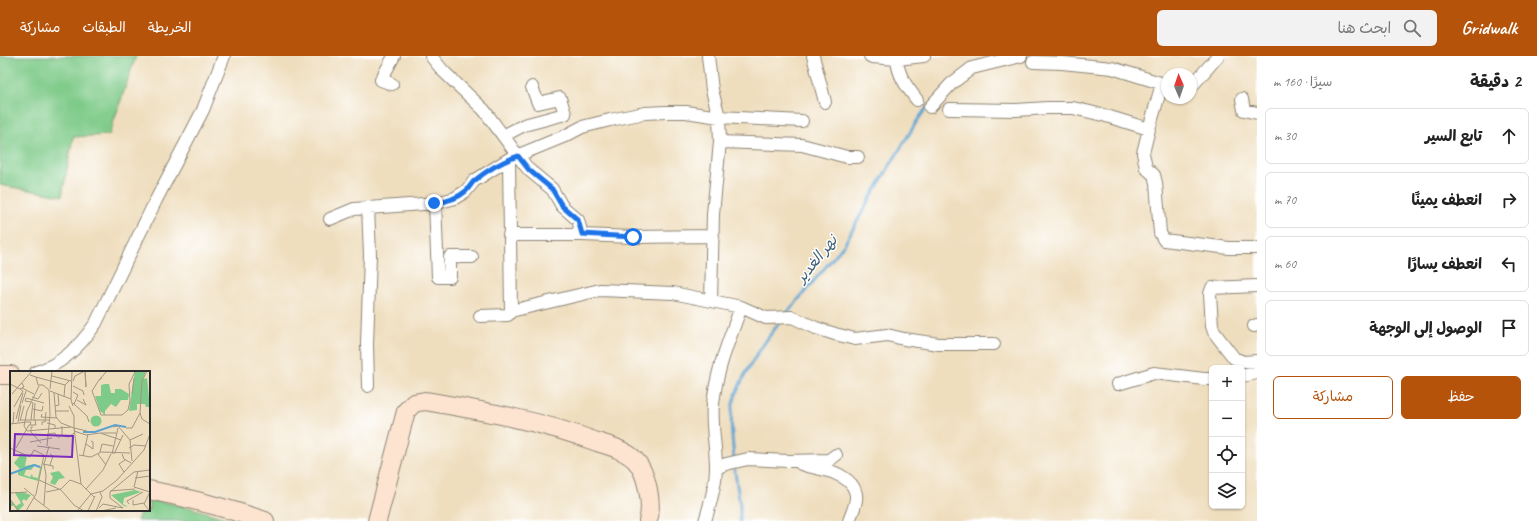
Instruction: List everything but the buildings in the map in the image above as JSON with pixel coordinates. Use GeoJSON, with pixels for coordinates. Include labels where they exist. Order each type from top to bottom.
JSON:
{"type":"FeatureCollection","features":[{"type":"Feature","properties":{"kind":"street"},"geometry":{"type":"LineString","coordinates":[[38,371],[59,362],[76,348],[96,323],[142,228],[203,110],[224,56]]}},
{"type":"Feature","properties":{"kind":"street"},"geometry":{"type":"LineString","coordinates":[[392,84],[381,80],[394,56]]}},
{"type":"Feature","properties":{"kind":"street"},"geometry":{"type":"LineString","coordinates":[[431,56],[484,110],[503,136],[513,158],[509,235],[511,311]]}},
{"type":"Feature","properties":{"kind":"street"},"geometry":{"type":"LineString","coordinates":[[708,56],[712,90],[719,117],[720,142],[713,214],[711,300]]}},
{"type":"Feature","properties":{"kind":"street"},"geometry":{"type":"LineString","coordinates":[[813,56],[825,102]]}},
{"type":"Feature","properties":{"kind":"street"},"geometry":{"type":"LineString","coordinates":[[870,56],[897,59],[924,56]]}},
{"type":"Feature","properties":{"kind":"street"},"geometry":{"type":"LineString","coordinates":[[930,107],[951,84],[972,68],[1021,56]]}},
{"type":"Feature","properties":{"kind":"street"},"geometry":{"type":"LineString","coordinates":[[1197,80],[1218,56]]}},
{"type":"Feature","properties":{"kind":"street"},"geometry":{"type":"LineString","coordinates":[[897,59],[902,80],[917,100]]}},
{"type":"Feature","properties":{"kind":"street"},"geometry":{"type":"LineString","coordinates":[[1033,62],[1112,68],[1161,84]]}},
{"type":"Feature","properties":{"kind":"street"},"geometry":{"type":"LineString","coordinates":[[503,136],[524,125],[565,114],[560,98],[538,103],[532,87]]}},
{"type":"Feature","properties":{"kind":"street"},"geometry":{"type":"LineString","coordinates":[[1161,94],[1149,129],[1143,153],[1146,168],[1154,175],[1156,183],[1160,233],[1164,240],[1229,248],[1257,248]]}},
{"type":"Feature","properties":{"kind":"street"},"geometry":{"type":"LineString","coordinates":[[1242,100],[1244,110],[1257,113]]}},
{"type":"Feature","properties":{"kind":"street"},"geometry":{"type":"LineString","coordinates":[[949,109],[1016,110],[1073,108],[1149,129]]}},
{"type":"Feature","properties":{"kind":"street"},"geometry":{"type":"LineString","coordinates":[[330,219],[354,209],[434,203],[455,198],[466,191],[474,181],[513,158],[565,136],[582,127],[645,113],[686,112],[719,117],[802,121]]}},
{"type":"Feature","properties":{"kind":"street"},"geometry":{"type":"LineString","coordinates":[[720,142],[802,145],[847,157],[858,157]]}},
{"type":"Feature","properties":{"kind":"street"},"geometry":{"type":"LineString","coordinates":[[513,158],[552,189],[562,206],[578,220],[582,234]]}},
{"type":"Feature","properties":{"kind":"street"},"geometry":{"type":"LineString","coordinates":[[434,203],[438,277],[450,278],[450,257],[472,256]]}},
{"type":"Feature","properties":{"kind":"street"},"geometry":{"type":"LineString","coordinates":[[368,207],[370,255],[367,337],[368,386]]}},
{"type":"Feature","properties":{"kind":"street"},"geometry":{"type":"LineString","coordinates":[[509,235],[582,234],[633,237],[713,236]]}},
{"type":"Feature","properties":{"kind":"street"},"geometry":{"type":"LineString","coordinates":[[1257,286],[1212,288],[1210,294],[1211,321],[1214,332],[1238,361],[1257,361]]}},
{"type":"Feature","properties":{"kind":"street"},"geometry":{"type":"LineString","coordinates":[[480,316],[508,315],[511,311],[600,290],[673,293],[741,307],[766,318],[788,317],[802,320],[816,328],[855,339],[886,335],[939,344],[994,344]]}},
{"type":"Feature","properties":{"kind":"street"},"geometry":{"type":"LineString","coordinates":[[705,521],[713,492],[727,465],[713,426],[713,405],[717,375],[741,307]]}},
{"type":"Feature","properties":{"kind":"street"},"geometry":{"type":"LineString","coordinates":[[1118,384],[1154,373],[1209,379]]}},
{"type":"Feature","properties":{"kind":"street"},"geometry":{"type":"LineString","coordinates":[[1245,376],[1257,374]]}},
{"type":"Feature","properties":{"kind":"street"},"geometry":{"type":"LineString","coordinates":[[377,521],[406,411],[414,403],[425,401],[529,421],[559,429],[615,448],[636,461],[643,473],[650,504],[648,521]]}},
{"type":"Feature","properties":{"kind":"street"},"geometry":{"type":"LineString","coordinates":[[727,465],[748,460],[830,460],[836,455]]}},
{"type":"Feature","properties":{"kind":"street"},"geometry":{"type":"LineString","coordinates":[[788,461],[838,474],[847,481],[855,490],[856,502],[849,521]]}},
{"type":"Feature","properties":{"kind":"street"},"geometry":{"type":"LineString","coordinates":[[150,490],[171,494],[228,509],[265,521]]}},
{"type":"Feature","properties":{"kind":"green space"},"geometry":{"type":"Polygon","coordinates":[[[0,56],[136,56],[109,135],[73,137],[62,196],[0,185],[0,56]]]}},
{"type":"Feature","properties":{"kind":"green space"},"geometry":{"type":"Polygon","coordinates":[[[150,501],[171,503],[235,521],[137,521],[141,511],[150,511],[150,501]]]}},
{"type":"Feature","properties":{"kind":"waterway","name":"نهر الغدير"},"geometry":{"type":"LineString","coordinates":[[787,313],[844,245],[869,200],[927,107]]}},
{"type":"Feature","properties":{"kind":"waterway","name":"نهر الغدير"},"geometry":{"type":"LineString","coordinates":[[734,460],[731,417],[736,394],[753,360],[781,321]]}},
{"type":"Feature","properties":{"kind":"waterway","name":"نهر الغدير"},"geometry":{"type":"LineString","coordinates":[[734,465],[740,506],[740,521]]}},
{"type":"Feature","properties":{"kind":"route"},"geometry":{"type":"LineString","coordinates":[[434,203],[455,198],[466,191],[474,181],[509,159],[518,156],[529,170],[552,189],[562,206],[578,220],[582,234],[633,237]]}}]}
